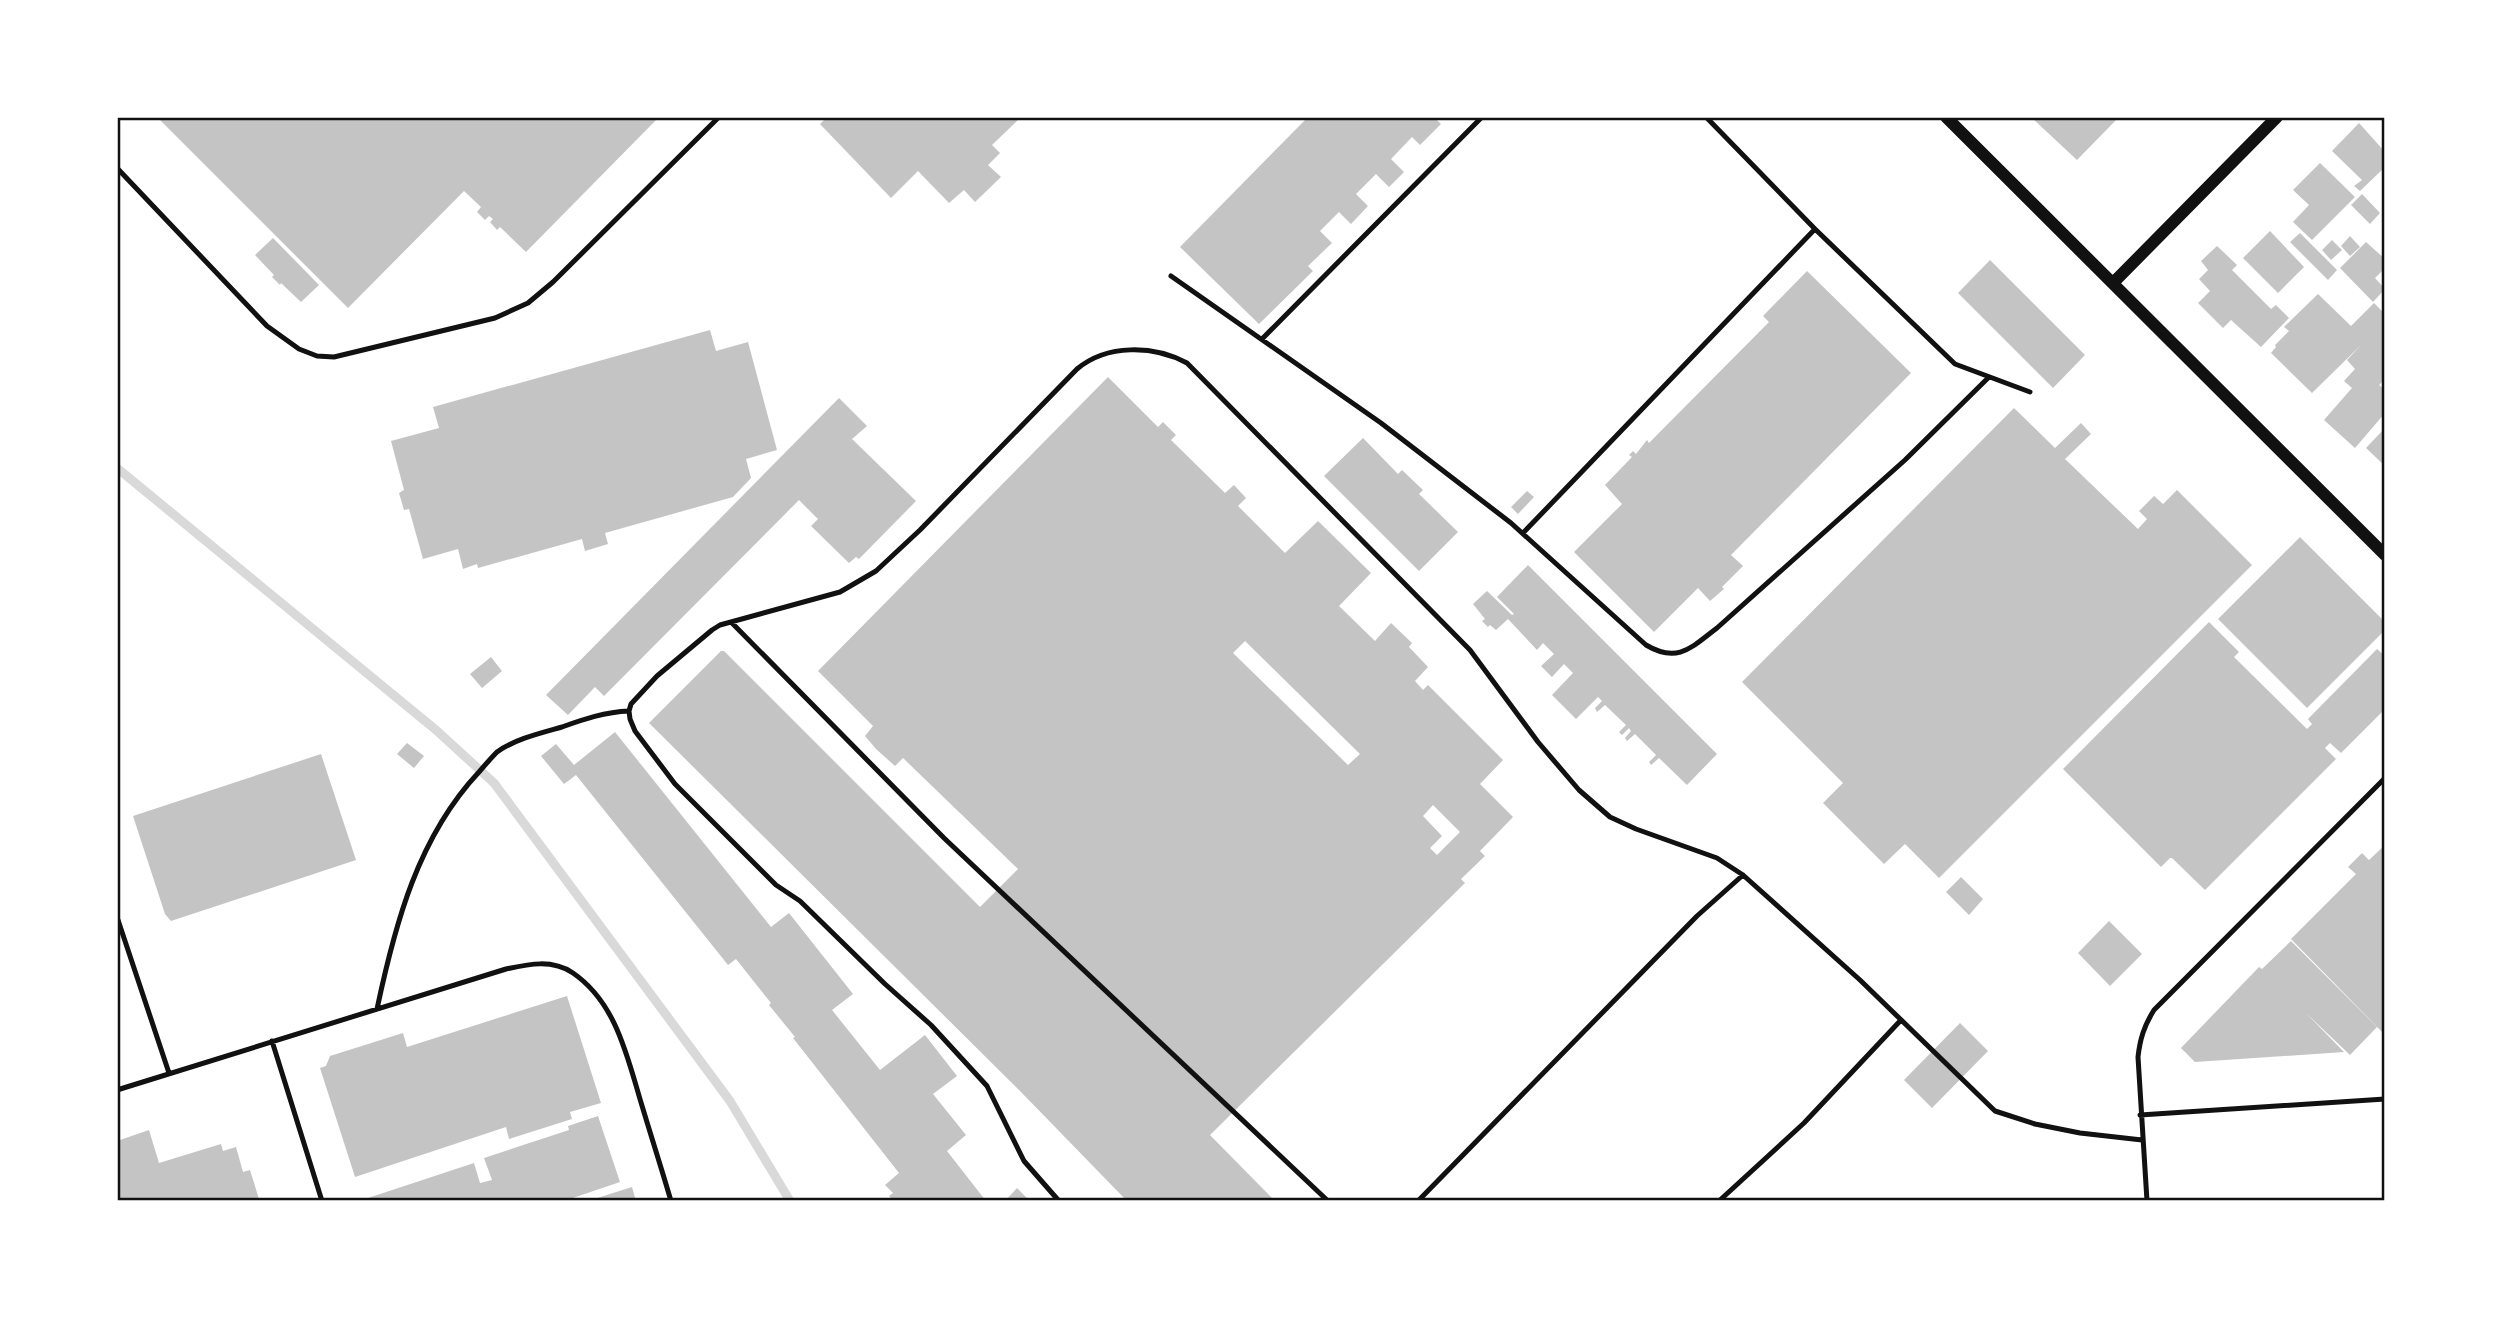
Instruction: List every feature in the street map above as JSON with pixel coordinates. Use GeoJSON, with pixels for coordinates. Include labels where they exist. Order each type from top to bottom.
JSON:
{"type":"FeatureCollection","features":[{"type":"Feature","properties":{"kind":"street"},"geometry":{"type":"LineString","coordinates":[[1946,117],[2385,555]]}},
{"type":"Feature","properties":{"kind":"street"},"geometry":{"type":"LineString","coordinates":[[2113,283],[2277,117]]}},
{"type":"Feature","properties":{"kind":"lane"},"geometry":{"type":"LineString","coordinates":[[117,168],[267,326],[299,349],[317,356],[334,357],[495,318],[528,303],[553,282],[719,117]]}},
{"type":"Feature","properties":{"kind":"lane"},"geometry":{"type":"LineString","coordinates":[[1262,339],[1482,117]]}},
{"type":"Feature","properties":{"kind":"lane"},"geometry":{"type":"LineString","coordinates":[[1706,117],[1815,229],[1955,364],[2030,392]]}},
{"type":"Feature","properties":{"kind":"lane"},"geometry":{"type":"LineString","coordinates":[[1523,533],[1815,229]]}},
{"type":"Feature","properties":{"kind":"lane"},"geometry":{"type":"LineString","coordinates":[[1171,275],[1381,423],[1523,533],[1646,645],[1660,654],[1673,654],[1690,648],[1717,628],[1905,460],[1989,377]]}},
{"type":"Feature","properties":{"kind":"lane"},"geometry":{"type":"LineString","coordinates":[[1059,1201],[1014,1146],[993,1097],[980,1078],[931,1025],[800,901],[776,885],[676,784],[635,731],[629,711],[631,704],[657,676],[700,638],[720,625],[840,592],[876,571],[1043,401],[1086,361],[1100,354],[1121,350],[1155,351],[1187,363],[1470,650],[1538,742],[1578,790],[1610,817],[1636,830],[1717,858],[1743,875],[1821,943],[1995,1111],[2013,1119],[2080,1133],[2142,1140]]}},
{"type":"Feature","properties":{"kind":"lane"},"geometry":{"type":"LineString","coordinates":[[732,622],[944,838],[1328,1201]]}},
{"type":"Feature","properties":{"kind":"lane"},"geometry":{"type":"LineString","coordinates":[[377,1009],[393,935],[424,853],[444,816],[466,785],[497,753],[514,743],[607,712],[629,711]]}},
{"type":"Feature","properties":{"kind":"lane"},"geometry":{"type":"LineString","coordinates":[[2147,1201],[2138,1057],[2141,1037],[2154,1010],[2385,778]]}},
{"type":"Feature","properties":{"kind":"lane"},"geometry":{"type":"LineString","coordinates":[[1418,1201],[1698,916],[1743,875]]}},
{"type":"Feature","properties":{"kind":"lane"},"geometry":{"type":"LineString","coordinates":[[117,916],[169,1073]]}},
{"type":"Feature","properties":{"kind":"lane"},"geometry":{"type":"LineString","coordinates":[[117,1090],[531,963],[545,963],[573,973],[605,1006],[622,1040],[671,1201]]}},
{"type":"Feature","properties":{"kind":"lane"},"geometry":{"type":"LineString","coordinates":[[1719,1201],[1804,1124],[1901,1020]]}},
{"type":"Feature","properties":{"kind":"lane"},"geometry":{"type":"LineString","coordinates":[[272,1041],[322,1201]]}},
{"type":"Feature","properties":{"kind":"lane"},"geometry":{"type":"LineString","coordinates":[[2140,1115],[2385,1099]]}},
{"type":"Feature","properties":{"kind":"building"},"geometry":{"type":"Polygon","coordinates":[[[157,117],[659,117],[526,252],[500,227],[497,230],[490,222],[493,219],[489,216],[485,220],[477,212],[481,207],[464,191],[348,308],[157,117]]]}},
{"type":"Feature","properties":{"kind":"building"},"geometry":{"type":"Polygon","coordinates":[[[827,117],[1021,117],[992,145],[1000,153],[988,165],[1001,177],[975,202],[964,190],[949,203],[918,171],[891,198],[820,124],[827,117]]]}},
{"type":"Feature","properties":{"kind":"building"},"geometry":{"type":"Polygon","coordinates":[[[1308,117],[1434,117],[1441,124],[1420,145],[1412,137],[1391,159],[1404,172],[1389,187],[1376,174],[1356,194],[1368,206],[1351,224],[1339,212],[1320,231],[1332,243],[1308,266],[1313,271],[1259,324],[1180,247],[1308,117]]]}},
{"type":"Feature","properties":{"kind":"building"},"geometry":{"type":"Polygon","coordinates":[[[2031,117],[2119,117],[2077,160],[2031,117]]]}},
{"type":"Feature","properties":{"kind":"building"},"geometry":{"type":"Polygon","coordinates":[[[2359,123],[2385,152],[2385,167],[2360,191],[2354,186],[2362,180],[2332,151],[2359,123]]]}},
{"type":"Feature","properties":{"kind":"building"},"geometry":{"type":"Polygon","coordinates":[[[2320,163],[2355,197],[2312,240],[2293,222],[2309,205],[2293,190],[2320,163]]]}},
{"type":"Feature","properties":{"kind":"building"},"geometry":{"type":"Polygon","coordinates":[[[2362,194],[2380,213],[2370,224],[2351,205],[2362,194]]]}},
{"type":"Feature","properties":{"kind":"building"},"geometry":{"type":"Polygon","coordinates":[[[2270,231],[2304,267],[2278,293],[2243,258],[2270,231]]]}},
{"type":"Feature","properties":{"kind":"building"},"geometry":{"type":"Polygon","coordinates":[[[2300,233],[2337,270],[2328,280],[2290,242],[2300,233]]]}},
{"type":"Feature","properties":{"kind":"building"},"geometry":{"type":"Polygon","coordinates":[[[2350,236],[2360,247],[2350,256],[2341,246],[2350,236]]]}},
{"type":"Feature","properties":{"kind":"building"},"geometry":{"type":"Polygon","coordinates":[[[273,238],[319,285],[301,302],[272,277],[274,275],[255,255],[273,238]]]}},
{"type":"Feature","properties":{"kind":"building"},"geometry":{"type":"Polygon","coordinates":[[[2332,240],[2342,250],[2331,260],[2322,250],[2332,240]]]}},
{"type":"Feature","properties":{"kind":"building"},"geometry":{"type":"Polygon","coordinates":[[[2366,242],[2385,259],[2385,268],[2375,278],[2385,289],[2373,302],[2340,268],[2366,242]]]}},
{"type":"Feature","properties":{"kind":"building"},"geometry":{"type":"Polygon","coordinates":[[[2217,246],[2237,265],[2232,270],[2271,309],[2276,305],[2289,318],[2261,347],[2231,320],[2223,328],[2198,303],[2210,291],[2199,279],[2208,270],[2201,261],[2217,246]]]}},
{"type":"Feature","properties":{"kind":"building"},"geometry":{"type":"Polygon","coordinates":[[[1990,260],[2085,355],[2053,388],[1958,293],[1990,260]]]}},
{"type":"Feature","properties":{"kind":"building"},"geometry":{"type":"Polygon","coordinates":[[[1807,271],[1911,373],[1731,555],[1743,566],[1722,587],[1724,589],[1710,601],[1698,588],[1654,632],[1574,552],[1622,504],[1605,485],[1632,457],[1629,455],[1633,451],[1636,454],[1647,440],[1649,443],[1769,322],[1763,316],[1807,271]]]}},
{"type":"Feature","properties":{"kind":"building"},"geometry":{"type":"Polygon","coordinates":[[[2318,294],[2351,326],[2374,303],[2385,314],[2385,379],[2379,385],[2385,390],[2385,413],[2355,448],[2324,420],[2352,388],[2344,381],[2355,369],[2347,360],[2361,345],[2312,393],[2271,353],[2289,331],[2284,327],[2318,294]]]}},
{"type":"Feature","properties":{"kind":"building"},"geometry":{"type":"Polygon","coordinates":[[[710,330],[716,351],[748,342],[777,450],[746,459],[751,478],[733,497],[605,533],[608,544],[585,551],[582,539],[478,568],[477,564],[463,569],[458,549],[423,559],[409,509],[404,510],[399,493],[404,490],[391,441],[439,428],[433,407],[710,330]]]}},
{"type":"Feature","properties":{"kind":"building"},"geometry":{"type":"Polygon","coordinates":[[[1108,377],[1158,427],[1163,422],[1176,435],[1171,440],[1225,493],[1234,485],[1246,498],[1238,506],[1285,553],[1318,521],[1371,573],[1339,606],[1375,641],[1391,623],[1412,643],[1409,647],[1428,667],[1415,681],[1423,690],[1428,685],[1503,760],[1480,784],[1513,817],[1480,851],[1485,856],[1461,879],[1465,883],[1210,1135],[1275,1201],[1127,1201],[1021,1092],[649,723],[724,651],[980,907],[1018,869],[903,758],[895,766],[876,749],[865,736],[873,726],[818,671],[1108,377]],[[1245,641],[1233,653],[1348,765],[1360,754],[1245,641]],[[1433,805],[1423,816],[1442,836],[1430,848],[1437,855],[1460,832],[1433,805]]]}},
{"type":"Feature","properties":{"kind":"building"},"geometry":{"type":"Polygon","coordinates":[[[839,398],[867,426],[852,439],[916,501],[859,559],[856,557],[849,563],[811,526],[818,519],[799,500],[604,696],[595,687],[568,715],[546,695],[839,398]]]}},
{"type":"Feature","properties":{"kind":"building"},"geometry":{"type":"Polygon","coordinates":[[[2014,408],[2055,448],[2081,423],[2091,434],[2065,459],[2138,529],[2147,519],[2139,511],[2154,496],[2163,504],[2177,490],[2252,565],[1939,878],[1905,844],[1884,864],[1823,803],[1843,783],[1742,682],[2014,408]]]}},
{"type":"Feature","properties":{"kind":"building"},"geometry":{"type":"Polygon","coordinates":[[[2385,428],[2385,466],[2366,448],[2385,428]]]}},
{"type":"Feature","properties":{"kind":"building"},"geometry":{"type":"Polygon","coordinates":[[[1363,438],[1398,474],[1402,470],[1423,490],[1419,494],[1458,532],[1419,571],[1324,476],[1363,438]]]}},
{"type":"Feature","properties":{"kind":"building"},"geometry":{"type":"Polygon","coordinates":[[[1527,491],[1534,497],[1518,514],[1511,507],[1527,491]]]}},
{"type":"Feature","properties":{"kind":"building"},"geometry":{"type":"Polygon","coordinates":[[[2300,537],[2385,622],[2385,630],[2307,708],[2218,619],[2300,537]]]}},
{"type":"Feature","properties":{"kind":"building"},"geometry":{"type":"Polygon","coordinates":[[[1528,565],[1717,754],[1687,785],[1659,758],[1651,765],[1649,762],[1656,755],[1635,734],[1627,741],[1625,738],[1631,731],[1629,728],[1622,735],[1619,732],[1626,725],[1605,705],[1597,712],[1595,708],[1602,701],[1598,697],[1576,719],[1552,695],[1573,673],[1564,664],[1552,677],[1541,666],[1554,654],[1543,643],[1537,650],[1508,619],[1496,630],[1482,621],[1485,619],[1473,604],[1487,591],[1514,614],[1497,597],[1528,565]]]}},
{"type":"Feature","properties":{"kind":"building"},"geometry":{"type":"Polygon","coordinates":[[[2209,622],[2239,652],[2234,657],[2307,729],[2312,724],[2308,719],[2377,649],[2385,656],[2385,709],[2341,753],[2330,743],[2325,748],[2336,759],[2205,890],[2172,858],[2161,867],[2063,769],[2209,622]]]}},
{"type":"Feature","properties":{"kind":"building"},"geometry":{"type":"Polygon","coordinates":[[[491,657],[502,671],[482,688],[470,674],[491,657]]]}},
{"type":"Feature","properties":{"kind":"building"},"geometry":{"type":"Polygon","coordinates":[[[615,732],[771,927],[789,913],[853,994],[832,1010],[880,1070],[925,1035],[957,1076],[933,1094],[966,1135],[947,1151],[986,1201],[893,1201],[889,1196],[893,1193],[885,1185],[899,1173],[793,1038],[795,1037],[769,1005],[771,1003],[736,959],[728,965],[576,775],[564,784],[541,756],[556,744],[574,765],[615,732]]]}},
{"type":"Feature","properties":{"kind":"building"},"geometry":{"type":"Polygon","coordinates":[[[407,743],[424,756],[414,768],[397,754],[407,743]]]}},
{"type":"Feature","properties":{"kind":"building"},"geometry":{"type":"Polygon","coordinates":[[[321,754],[356,860],[171,921],[165,914],[133,816],[321,754]]]}},
{"type":"Feature","properties":{"kind":"building"},"geometry":{"type":"Polygon","coordinates":[[[2385,845],[2385,1035],[2291,939],[2356,874],[2348,867],[2362,853],[2369,860],[2385,845]]]}},
{"type":"Feature","properties":{"kind":"building"},"geometry":{"type":"Polygon","coordinates":[[[1961,877],[1983,899],[1969,915],[1946,892],[1961,877]]]}},
{"type":"Feature","properties":{"kind":"building"},"geometry":{"type":"Polygon","coordinates":[[[2109,921],[2142,954],[2110,986],[2078,953],[2109,921]]]}},
{"type":"Feature","properties":{"kind":"building"},"geometry":{"type":"Polygon","coordinates":[[[2291,941],[2377,1027],[2350,1055],[2306,1013],[2344,1052],[2195,1062],[2181,1048],[2259,967],[2262,969],[2291,941]]]}},
{"type":"Feature","properties":{"kind":"building"},"geometry":{"type":"Polygon","coordinates":[[[567,996],[601,1103],[570,1112],[572,1119],[509,1139],[506,1127],[355,1177],[320,1068],[326,1066],[330,1056],[403,1033],[407,1047],[567,996]]]}},
{"type":"Feature","properties":{"kind":"building"},"geometry":{"type":"Polygon","coordinates":[[[1960,1023],[1988,1051],[1932,1108],[1904,1080],[1960,1023]]]}},
{"type":"Feature","properties":{"kind":"building"},"geometry":{"type":"Polygon","coordinates":[[[598,1116],[620,1182],[564,1201],[369,1201],[368,1198],[474,1163],[480,1183],[492,1180],[484,1158],[569,1130],[568,1126],[598,1116]]]}},
{"type":"Feature","properties":{"kind":"building"},"geometry":{"type":"Polygon","coordinates":[[[149,1130],[159,1163],[221,1144],[223,1151],[236,1147],[243,1172],[250,1170],[259,1199],[117,1201],[117,1141],[149,1130]]]}},
{"type":"Feature","properties":{"kind":"building"},"geometry":{"type":"Polygon","coordinates":[[[632,1187],[636,1201],[591,1201],[591,1200],[632,1187]]]}},
{"type":"Feature","properties":{"kind":"building"},"geometry":{"type":"Polygon","coordinates":[[[1017,1188],[1030,1201],[1005,1201],[1017,1188]]]}},
{"type":"Feature","properties":{"kind":"waterway"},"geometry":{"type":"LineString","coordinates":[[117,468],[436,730],[494,783],[730,1101],[790,1201]]}}]}
